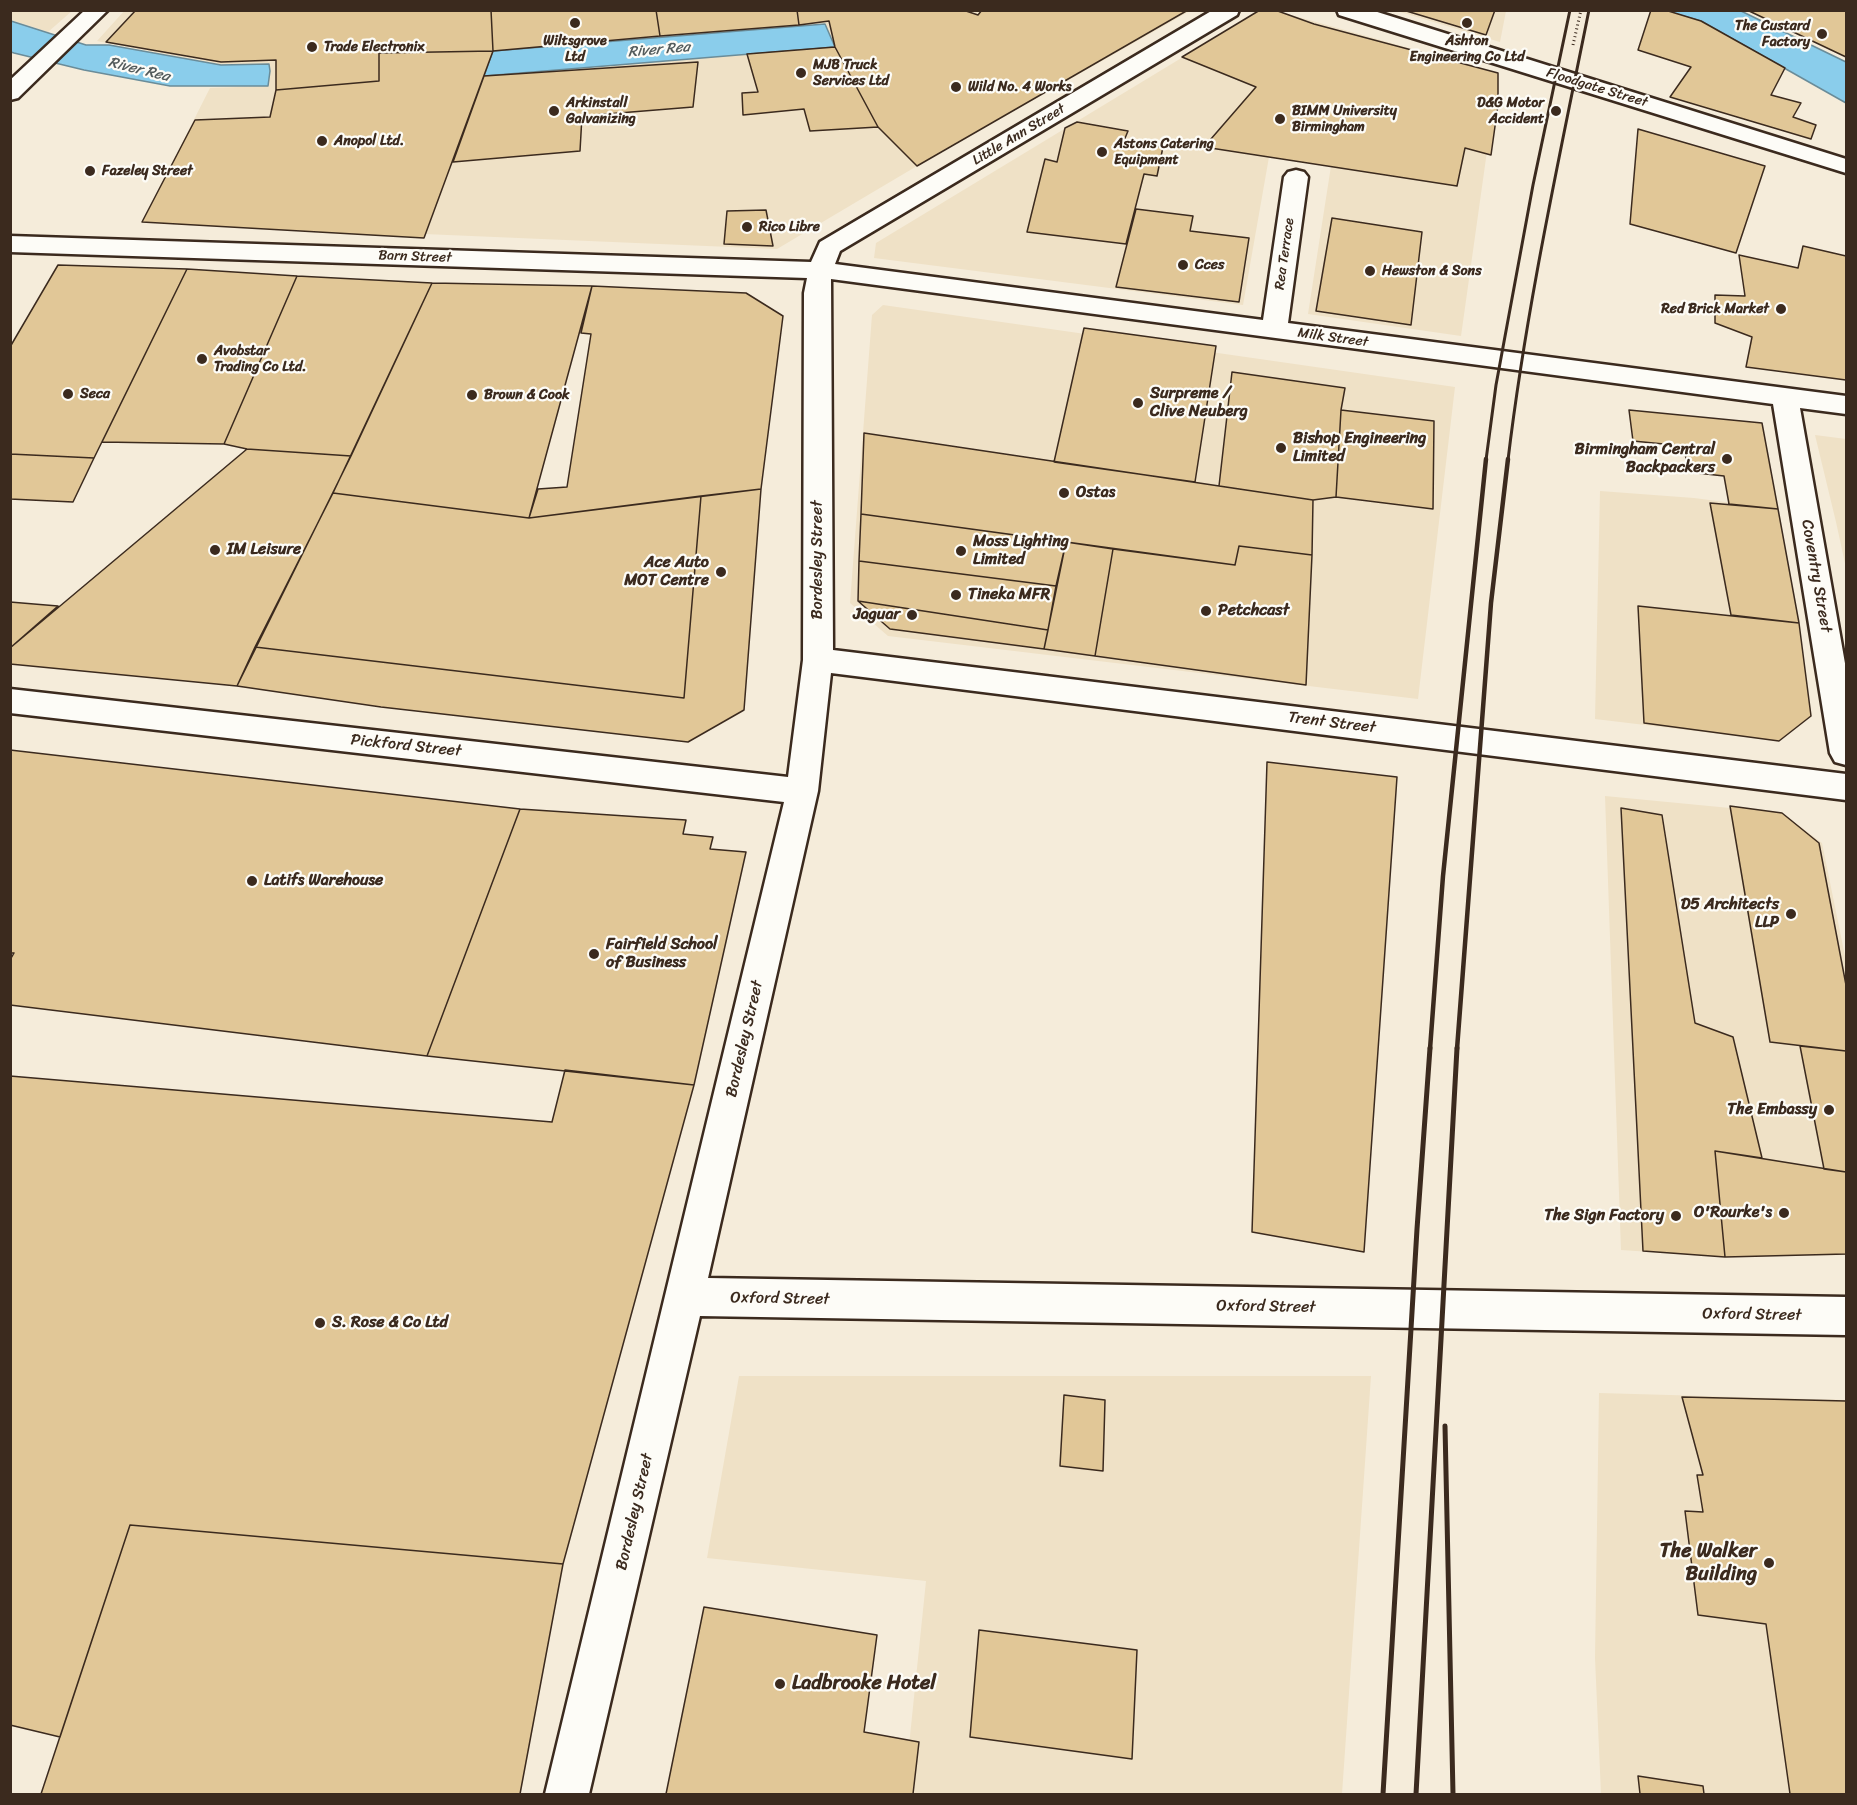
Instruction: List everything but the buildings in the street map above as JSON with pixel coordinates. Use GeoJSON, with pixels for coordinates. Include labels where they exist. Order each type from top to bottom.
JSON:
{"type":"FeatureCollection","features":[{"type":"Feature","properties":{"kind":"street","name":"Little Ann Street"},"geometry":{"type":"LineString","coordinates":[[820,270],[829,247],[1229,10]]}},
{"type":"Feature","properties":{"kind":"street","name":"Floodgate Street"},"geometry":{"type":"LineString","coordinates":[[1347,10],[1846,166]]}},
{"type":"Feature","properties":{"kind":"street"},"geometry":{"type":"LineString","coordinates":[[17,87],[90,18]]}},
{"type":"Feature","properties":{"kind":"street","name":"Rea Terrace"},"geometry":{"type":"LineString","coordinates":[[1274,330],[1296,177]]}},
{"type":"Feature","properties":{"kind":"street","name":"Barn Street"},"geometry":{"type":"LineString","coordinates":[[10,244],[820,270]]}},
{"type":"Feature","properties":{"kind":"street","name":"Milk Street"},"geometry":{"type":"LineString","coordinates":[[820,270],[1846,405]]}},
{"type":"Feature","properties":{"kind":"street","name":"Bordesley Street"},"geometry":{"type":"LineString","coordinates":[[567,1794],[802,791],[818,660],[818,292],[820,270]]}},
{"type":"Feature","properties":{"kind":"street","name":"Coventry Street"},"geometry":{"type":"LineString","coordinates":[[1785,398],[1846,753]]}},
{"type":"Feature","properties":{"kind":"street","name":"Trent Street"},"geometry":{"type":"LineString","coordinates":[[818,660],[1846,787]]}},
{"type":"Feature","properties":{"kind":"street","name":"Pickford Street"},"geometry":{"type":"LineString","coordinates":[[10,701],[802,791]]}},
{"type":"Feature","properties":{"kind":"street","name":"Oxford Street"},"geometry":{"type":"LineString","coordinates":[[685,1298],[1846,1316]]}},
{"type":"Feature","properties":{"kind":"path"},"geometry":{"type":"LineString","coordinates":[[1573,46],[1581,10]]}},
{"type":"Feature","properties":{"kind":"shaded area"},"geometry":{"type":"Polygon","coordinates":[[[125,10],[1190,11],[917,166],[777,249],[142,222],[210,88],[268,86],[270,70],[268,64],[221,65],[97,41],[125,10]]]}},
{"type":"Feature","properties":{"kind":"shaded area"},"geometry":{"type":"Polygon","coordinates":[[[10,11],[72,11],[48,32],[11,20],[10,11]]]}},
{"type":"Feature","properties":{"kind":"shaded area"},"geometry":{"type":"Polygon","coordinates":[[[1259,11],[1277,11],[1498,73],[1461,336],[1308,314],[1331,166],[1269,157],[1243,305],[874,258],[876,243],[1259,11]]]}},
{"type":"Feature","properties":{"kind":"shaded area","name":"Ashton Engineering Co Ltd"},"geometry":{"type":"Polygon","coordinates":[[[1397,11],[1506,11],[1500,42],[1397,11]]]}},
{"type":"Feature","properties":{"kind":"shaded area"},"geometry":{"type":"Polygon","coordinates":[[[883,305],[1455,387],[1418,699],[888,636],[850,603],[872,315],[883,305]]]}},
{"type":"Feature","properties":{"kind":"shaded area"},"geometry":{"type":"Polygon","coordinates":[[[1815,435],[1846,439],[1846,568],[1836,522],[1815,435]]]}},
{"type":"Feature","properties":{"kind":"shaded area"},"geometry":{"type":"Polygon","coordinates":[[[1600,491],[1694,498],[1778,509],[1811,716],[1779,741],[1595,719],[1600,491]]]}},
{"type":"Feature","properties":{"kind":"shaded area"},"geometry":{"type":"Polygon","coordinates":[[[1605,796],[1782,813],[1822,843],[1846,961],[1846,1255],[1725,1257],[1621,1250],[1605,796]]]}},
{"type":"Feature","properties":{"kind":"shaded area"},"geometry":{"type":"Polygon","coordinates":[[[739,1376],[1371,1376],[1342,1794],[904,1794],[926,1581],[707,1558],[739,1376]]]}},
{"type":"Feature","properties":{"kind":"shaded area"},"geometry":{"type":"Polygon","coordinates":[[[1599,1393],[1846,1400],[1846,1794],[1601,1794],[1595,1658],[1599,1393]]]}},
{"type":"Feature","properties":{"kind":"water"},"geometry":{"type":"Polygon","coordinates":[[[1665,11],[1741,11],[1846,62],[1846,103],[1701,21],[1665,11]]]}},
{"type":"Feature","properties":{"kind":"water","name":"River Rea"},"geometry":{"type":"Polygon","coordinates":[[[11,21],[86,45],[109,45],[221,65],[269,64],[268,86],[170,86],[84,70],[14,53],[11,52],[11,21]]]}},
{"type":"Feature","properties":{"kind":"water","name":"River Rea"},"geometry":{"type":"Polygon","coordinates":[[[825,24],[835,47],[484,76],[493,51],[825,24]]]}},
{"type":"Feature","properties":{"kind":"railway"},"geometry":{"type":"LineString","coordinates":[[1486,460],[1496,385],[1533,185],[1570,10]]}},
{"type":"Feature","properties":{"kind":"railway"},"geometry":{"type":"LineString","coordinates":[[1508,460],[1534,291],[1589,10]]}},
{"type":"Feature","properties":{"kind":"railway"},"geometry":{"type":"LineString","coordinates":[[1430,1049],[1443,876],[1486,459]]}},
{"type":"Feature","properties":{"kind":"railway"},"geometry":{"type":"LineString","coordinates":[[1457,1049],[1491,603],[1508,459]]}},
{"type":"Feature","properties":{"kind":"railway"},"geometry":{"type":"LineString","coordinates":[[1383,1794],[1430,1048]]}},
{"type":"Feature","properties":{"kind":"railway"},"geometry":{"type":"LineString","coordinates":[[1416,1794],[1457,1048]]}},
{"type":"Feature","properties":{"kind":"railway"},"geometry":{"type":"LineString","coordinates":[[1445,1426],[1453,1794]]}},
{"type":"Feature","properties":{"kind":"place","name":"Wiltsgrove Ltd"},"geometry":{"type":"Point","coordinates":[575,23]}},
{"type":"Feature","properties":{"kind":"place","name":"Ashton Engineering Co Ltd"},"geometry":{"type":"Point","coordinates":[1467,23]}},
{"type":"Feature","properties":{"kind":"place","name":"The Custard Factory"},"geometry":{"type":"Point","coordinates":[1822,34]}},
{"type":"Feature","properties":{"kind":"place","name":"Trade Electronix"},"geometry":{"type":"Point","coordinates":[312,47]}},
{"type":"Feature","properties":{"kind":"place","name":"MJB Truck Services Ltd"},"geometry":{"type":"Point","coordinates":[801,73]}},
{"type":"Feature","properties":{"kind":"place","name":"Wild No. 4 Works"},"geometry":{"type":"Point","coordinates":[956,87]}},
{"type":"Feature","properties":{"kind":"place","name":"Arkinstall Galvanizing"},"geometry":{"type":"Point","coordinates":[554,111]}},
{"type":"Feature","properties":{"kind":"place","name":"D&G Motor Accident"},"geometry":{"type":"Point","coordinates":[1556,111]}},
{"type":"Feature","properties":{"kind":"place","name":"BIMM University Birmingham"},"geometry":{"type":"Point","coordinates":[1280,119]}},
{"type":"Feature","properties":{"kind":"place","name":"Anopol Ltd."},"geometry":{"type":"Point","coordinates":[322,141]}},
{"type":"Feature","properties":{"kind":"place","name":"Astons Catering Equipment"},"geometry":{"type":"Point","coordinates":[1102,152]}},
{"type":"Feature","properties":{"kind":"place","name":"Fazeley Street"},"geometry":{"type":"Point","coordinates":[90,171]}},
{"type":"Feature","properties":{"kind":"place","name":"Rico Libre"},"geometry":{"type":"Point","coordinates":[747,227]}},
{"type":"Feature","properties":{"kind":"place","name":"Cces"},"geometry":{"type":"Point","coordinates":[1183,265]}},
{"type":"Feature","properties":{"kind":"place","name":"Hewston & Sons"},"geometry":{"type":"Point","coordinates":[1370,271]}},
{"type":"Feature","properties":{"kind":"place","name":"Red Brick Market"},"geometry":{"type":"Point","coordinates":[1781,309]}},
{"type":"Feature","properties":{"kind":"place","name":"Avobstar Trading Co Ltd."},"geometry":{"type":"Point","coordinates":[202,359]}},
{"type":"Feature","properties":{"kind":"place","name":"Seca"},"geometry":{"type":"Point","coordinates":[68,394]}},
{"type":"Feature","properties":{"kind":"place","name":"Brown & Cook"},"geometry":{"type":"Point","coordinates":[472,395]}},
{"type":"Feature","properties":{"kind":"place","name":"Surpreme / Clive Neuberg"},"geometry":{"type":"Point","coordinates":[1138,403]}},
{"type":"Feature","properties":{"kind":"place","name":"Bishop Engineering Limited"},"geometry":{"type":"Point","coordinates":[1281,448]}},
{"type":"Feature","properties":{"kind":"place","name":"Birmingham Central Backpackers"},"geometry":{"type":"Point","coordinates":[1727,459]}},
{"type":"Feature","properties":{"kind":"place","name":"Ostas"},"geometry":{"type":"Point","coordinates":[1064,493]}},
{"type":"Feature","properties":{"kind":"place","name":"IM Leisure"},"geometry":{"type":"Point","coordinates":[215,550]}},
{"type":"Feature","properties":{"kind":"place","name":"Moss Lighting Limited"},"geometry":{"type":"Point","coordinates":[961,551]}},
{"type":"Feature","properties":{"kind":"place","name":"Ace Auto MOT Centre"},"geometry":{"type":"Point","coordinates":[721,572]}},
{"type":"Feature","properties":{"kind":"place","name":"Tineka MFR"},"geometry":{"type":"Point","coordinates":[956,595]}},
{"type":"Feature","properties":{"kind":"place","name":"Petchcast"},"geometry":{"type":"Point","coordinates":[1206,611]}},
{"type":"Feature","properties":{"kind":"place","name":"Jaguar"},"geometry":{"type":"Point","coordinates":[912,615]}},
{"type":"Feature","properties":{"kind":"place","name":"Latifs Warehouse"},"geometry":{"type":"Point","coordinates":[252,881]}},
{"type":"Feature","properties":{"kind":"place","name":"D5 Architects LLP"},"geometry":{"type":"Point","coordinates":[1791,914]}},
{"type":"Feature","properties":{"kind":"place","name":"Fairfield School of Business"},"geometry":{"type":"Point","coordinates":[594,954]}},
{"type":"Feature","properties":{"kind":"place","name":"The Embassy"},"geometry":{"type":"Point","coordinates":[1829,1110]}},
{"type":"Feature","properties":{"kind":"place","name":"O'Rourke's"},"geometry":{"type":"Point","coordinates":[1784,1213]}},
{"type":"Feature","properties":{"kind":"place","name":"The Sign Factory"},"geometry":{"type":"Point","coordinates":[1676,1216]}},
{"type":"Feature","properties":{"kind":"place","name":"S. Rose & Co Ltd"},"geometry":{"type":"Point","coordinates":[320,1323]}},
{"type":"Feature","properties":{"kind":"place","name":"The Walker Building"},"geometry":{"type":"Point","coordinates":[1769,1563]}},
{"type":"Feature","properties":{"kind":"place","name":"Ladbrooke Hotel"},"geometry":{"type":"Point","coordinates":[780,1684]}}]}
